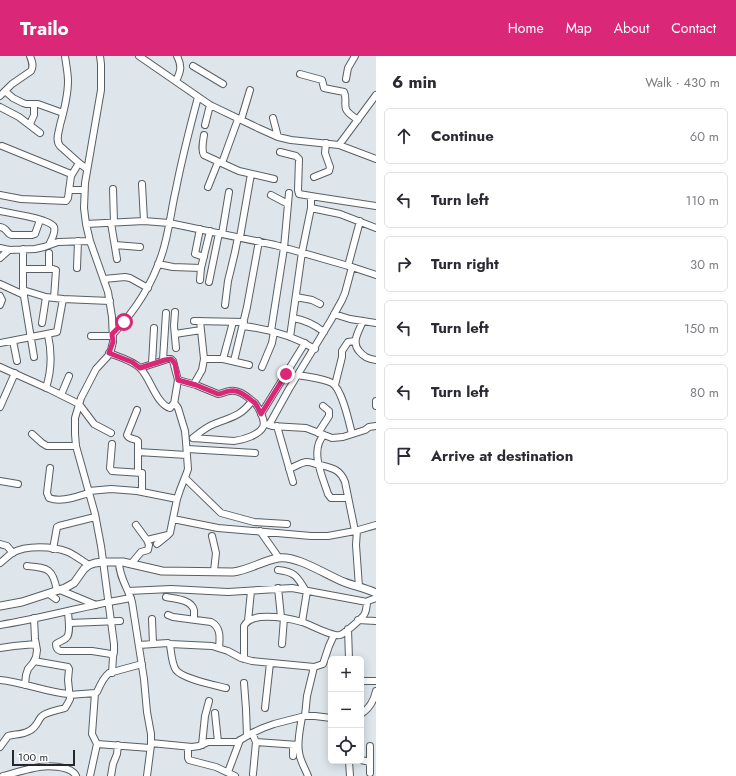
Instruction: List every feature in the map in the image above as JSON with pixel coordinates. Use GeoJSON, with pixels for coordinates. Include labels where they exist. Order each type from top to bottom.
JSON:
{"type":"FeatureCollection","features":[{"type":"Feature","properties":{"kind":"main road"},"geometry":{"type":"LineString","coordinates":[[0,606],[58,593],[74,583],[84,569],[95,563],[103,562],[119,562],[162,571],[233,572],[242,571],[269,560],[279,558],[290,559],[343,582],[376,593]]}},
{"type":"Feature","properties":{"kind":"street"},"geometry":{"type":"LineString","coordinates":[[0,96],[12,84],[31,71],[33,65],[30,56]]}},
{"type":"Feature","properties":{"kind":"street"},"geometry":{"type":"LineString","coordinates":[[65,56],[68,83],[57,138],[60,146],[87,169]]}},
{"type":"Feature","properties":{"kind":"street"},"geometry":{"type":"LineString","coordinates":[[100,56],[101,90],[87,169],[84,190],[84,208],[90,242],[104,279],[110,301],[113,342],[109,353],[96,369],[81,398],[75,426],[76,446],[89,492],[101,546],[114,644],[112,672]]}},
{"type":"Feature","properties":{"kind":"street"},"geometry":{"type":"LineString","coordinates":[[138,56],[210,105],[239,120],[278,137],[305,142],[339,145],[376,159]]}},
{"type":"Feature","properties":{"kind":"street"},"geometry":{"type":"LineString","coordinates":[[176,81],[181,66],[177,56]]}},
{"type":"Feature","properties":{"kind":"street"},"geometry":{"type":"LineString","coordinates":[[346,79],[348,68],[355,56]]}},
{"type":"Feature","properties":{"kind":"street"},"geometry":{"type":"LineString","coordinates":[[193,66],[223,84]]}},
{"type":"Feature","properties":{"kind":"street"},"geometry":{"type":"LineString","coordinates":[[300,74],[322,80],[324,88],[344,92],[347,111],[358,120]]}},
{"type":"Feature","properties":{"kind":"street"},"geometry":{"type":"LineString","coordinates":[[208,187],[239,120],[250,90]]}},
{"type":"Feature","properties":{"kind":"street"},"geometry":{"type":"LineString","coordinates":[[5,91],[13,98],[23,103],[44,106],[63,113]]}},
{"type":"Feature","properties":{"kind":"street"},"geometry":{"type":"LineString","coordinates":[[339,145],[376,95]]}},
{"type":"Feature","properties":{"kind":"street"},"geometry":{"type":"LineString","coordinates":[[91,336],[113,335],[134,310],[148,288],[158,264],[166,238],[182,160],[198,97]]}},
{"type":"Feature","properties":{"kind":"street"},"geometry":{"type":"LineString","coordinates":[[30,124],[34,114],[34,104]]}},
{"type":"Feature","properties":{"kind":"street"},"geometry":{"type":"LineString","coordinates":[[205,125],[210,105]]}},
{"type":"Feature","properties":{"kind":"street"},"geometry":{"type":"LineString","coordinates":[[0,107],[30,124],[40,133]]}},
{"type":"Feature","properties":{"kind":"street"},"geometry":{"type":"LineString","coordinates":[[273,118],[278,137]]}},
{"type":"Feature","properties":{"kind":"street"},"geometry":{"type":"LineString","coordinates":[[204,135],[204,156],[251,174],[274,179]]}},
{"type":"Feature","properties":{"kind":"street"},"geometry":{"type":"LineString","coordinates":[[314,177],[329,171],[330,169],[325,153],[326,143]]}},
{"type":"Feature","properties":{"kind":"street"},"geometry":{"type":"LineString","coordinates":[[2,146],[71,174]]}},
{"type":"Feature","properties":{"kind":"street"},"geometry":{"type":"LineString","coordinates":[[280,152],[298,157],[300,166],[298,192],[301,194],[376,206]]}},
{"type":"Feature","properties":{"kind":"street"},"geometry":{"type":"LineString","coordinates":[[0,195],[21,199],[67,200],[71,174],[79,163]]}},
{"type":"Feature","properties":{"kind":"street"},"geometry":{"type":"LineString","coordinates":[[225,306],[228,282],[239,237],[251,174]]}},
{"type":"Feature","properties":{"kind":"street"},"geometry":{"type":"LineString","coordinates":[[142,184],[144,221]]}},
{"type":"Feature","properties":{"kind":"street"},"geometry":{"type":"LineString","coordinates":[[113,189],[112,223],[117,259]]}},
{"type":"Feature","properties":{"kind":"street"},"geometry":{"type":"LineString","coordinates":[[69,190],[84,190]]}},
{"type":"Feature","properties":{"kind":"street"},"geometry":{"type":"LineString","coordinates":[[209,282],[230,192]]}},
{"type":"Feature","properties":{"kind":"street"},"geometry":{"type":"LineString","coordinates":[[262,367],[272,343],[284,248],[289,193]]}},
{"type":"Feature","properties":{"kind":"street"},"geometry":{"type":"LineString","coordinates":[[271,195],[288,204]]}},
{"type":"Feature","properties":{"kind":"street"},"geometry":{"type":"LineString","coordinates":[[290,337],[302,252],[311,208],[311,196]]}},
{"type":"Feature","properties":{"kind":"street"},"geometry":{"type":"LineString","coordinates":[[311,208],[340,214],[376,228]]}},
{"type":"Feature","properties":{"kind":"street"},"geometry":{"type":"LineString","coordinates":[[0,212],[30,217],[53,226],[54,234],[49,245]]}},
{"type":"Feature","properties":{"kind":"street"},"geometry":{"type":"LineString","coordinates":[[0,227],[4,228],[10,235],[32,235],[37,232],[40,220]]}},
{"type":"Feature","properties":{"kind":"street"},"geometry":{"type":"LineString","coordinates":[[86,224],[144,221],[169,223],[259,241],[302,252],[376,275]]}},
{"type":"Feature","properties":{"kind":"street"},"geometry":{"type":"LineString","coordinates":[[193,438],[234,441],[254,435],[262,430],[315,349],[345,293],[360,221]]}},
{"type":"Feature","properties":{"kind":"street"},"geometry":{"type":"LineString","coordinates":[[200,229],[194,254],[204,257]]}},
{"type":"Feature","properties":{"kind":"street"},"geometry":{"type":"LineString","coordinates":[[200,280],[201,268],[210,231]]}},
{"type":"Feature","properties":{"kind":"street"},"geometry":{"type":"LineString","coordinates":[[77,268],[78,241]]}},
{"type":"Feature","properties":{"kind":"street"},"geometry":{"type":"LineString","coordinates":[[234,361],[244,324],[259,241]]}},
{"type":"Feature","properties":{"kind":"street"},"geometry":{"type":"LineString","coordinates":[[1,257],[4,249],[23,250],[40,248],[58,242],[90,242]]}},
{"type":"Feature","properties":{"kind":"street"},"geometry":{"type":"LineString","coordinates":[[114,245],[140,247]]}},
{"type":"Feature","properties":{"kind":"street"},"geometry":{"type":"LineString","coordinates":[[23,250],[23,292],[34,358]]}},
{"type":"Feature","properties":{"kind":"street"},"geometry":{"type":"LineString","coordinates":[[49,253],[49,269]]}},
{"type":"Feature","properties":{"kind":"street"},"geometry":{"type":"LineString","coordinates":[[158,264],[173,267],[201,268]]}},
{"type":"Feature","properties":{"kind":"street"},"geometry":{"type":"LineString","coordinates":[[23,269],[55,269],[54,298]]}},
{"type":"Feature","properties":{"kind":"street"},"geometry":{"type":"LineString","coordinates":[[104,279],[130,278],[148,288]]}},
{"type":"Feature","properties":{"kind":"street"},"geometry":{"type":"LineString","coordinates":[[0,284],[23,292],[46,297],[110,301]]}},
{"type":"Feature","properties":{"kind":"street"},"geometry":{"type":"LineString","coordinates":[[0,296],[2,300],[0,305]]}},
{"type":"Feature","properties":{"kind":"street"},"geometry":{"type":"LineString","coordinates":[[42,323],[46,297]]}},
{"type":"Feature","properties":{"kind":"street"},"geometry":{"type":"LineString","coordinates":[[296,297],[312,300],[320,304]]}},
{"type":"Feature","properties":{"kind":"street"},"geometry":{"type":"LineString","coordinates":[[0,343],[48,335],[57,332],[63,299]]}},
{"type":"Feature","properties":{"kind":"street"},"geometry":{"type":"LineString","coordinates":[[175,312],[176,348]]}},
{"type":"Feature","properties":{"kind":"street"},"geometry":{"type":"LineString","coordinates":[[163,360],[166,313]]}},
{"type":"Feature","properties":{"kind":"street"},"geometry":{"type":"LineString","coordinates":[[334,314],[376,323]]}},
{"type":"Feature","properties":{"kind":"street"},"geometry":{"type":"LineString","coordinates":[[292,318],[310,322],[324,332]]}},
{"type":"Feature","properties":{"kind":"street"},"geometry":{"type":"LineString","coordinates":[[194,384],[202,370],[204,359],[201,330],[197,321],[232,322],[261,328],[290,337],[315,349]]}},
{"type":"Feature","properties":{"kind":"street"},"geometry":{"type":"LineString","coordinates":[[363,321],[355,341],[356,348],[364,357],[376,360]]}},
{"type":"Feature","properties":{"kind":"street"},"geometry":{"type":"LineString","coordinates":[[223,359],[232,322]]}},
{"type":"Feature","properties":{"kind":"street"},"geometry":{"type":"LineString","coordinates":[[152,364],[154,328]]}},
{"type":"Feature","properties":{"kind":"street"},"geometry":{"type":"LineString","coordinates":[[175,334],[201,330]]}},
{"type":"Feature","properties":{"kind":"street"},"geometry":{"type":"LineString","coordinates":[[46,388],[51,367],[48,335]]}},
{"type":"Feature","properties":{"kind":"street"},"geometry":{"type":"LineString","coordinates":[[14,341],[17,361]]}},
{"type":"Feature","properties":{"kind":"street"},"geometry":{"type":"LineString","coordinates":[[335,385],[343,348],[348,342],[355,341]]}},
{"type":"Feature","properties":{"kind":"street"},"geometry":{"type":"LineString","coordinates":[[261,414],[305,343]]}},
{"type":"Feature","properties":{"kind":"street"},"geometry":{"type":"LineString","coordinates":[[109,353],[132,362],[140,368],[157,396],[167,407],[170,408],[174,404],[178,380],[173,361],[171,359],[163,360],[140,368]]}},
{"type":"Feature","properties":{"kind":"street"},"geometry":{"type":"LineString","coordinates":[[204,359],[223,359],[249,365]]}},
{"type":"Feature","properties":{"kind":"street"},"geometry":{"type":"LineString","coordinates":[[0,367],[79,404],[94,424],[111,433]]}},
{"type":"Feature","properties":{"kind":"street"},"geometry":{"type":"LineString","coordinates":[[0,407],[15,373]]}},
{"type":"Feature","properties":{"kind":"street"},"geometry":{"type":"LineString","coordinates":[[298,375],[326,381],[335,385],[347,413],[352,434]]}},
{"type":"Feature","properties":{"kind":"street"},"geometry":{"type":"LineString","coordinates":[[61,395],[69,376]]}},
{"type":"Feature","properties":{"kind":"street"},"geometry":{"type":"LineString","coordinates":[[178,380],[194,384],[218,394],[237,390],[257,406],[266,424]]}},
{"type":"Feature","properties":{"kind":"street"},"geometry":{"type":"LineString","coordinates":[[0,389],[7,392]]}},
{"type":"Feature","properties":{"kind":"street"},"geometry":{"type":"LineString","coordinates":[[186,442],[210,425],[231,418],[245,410],[252,401]]}},
{"type":"Feature","properties":{"kind":"street"},"geometry":{"type":"LineString","coordinates":[[376,401],[376,406]]}},
{"type":"Feature","properties":{"kind":"street"},"geometry":{"type":"LineString","coordinates":[[157,544],[171,531],[177,499],[187,472],[186,442],[178,408],[174,404]]}},
{"type":"Feature","properties":{"kind":"street"},"geometry":{"type":"LineString","coordinates":[[323,406],[329,411],[330,416],[321,434],[317,452],[318,465],[329,496],[331,498],[348,498]]}},
{"type":"Feature","properties":{"kind":"street"},"geometry":{"type":"LineString","coordinates":[[136,410],[127,435],[129,438],[138,442],[138,472]]}},
{"type":"Feature","properties":{"kind":"street"},"geometry":{"type":"LineString","coordinates":[[266,424],[306,428],[332,438],[352,434],[365,430],[369,427],[376,426]]}},
{"type":"Feature","properties":{"kind":"street"},"geometry":{"type":"LineString","coordinates":[[277,426],[292,482]]}},
{"type":"Feature","properties":{"kind":"street"},"geometry":{"type":"LineString","coordinates":[[32,434],[47,446],[76,446]]}},
{"type":"Feature","properties":{"kind":"street"},"geometry":{"type":"LineString","coordinates":[[112,444],[111,470],[142,473],[142,491]]}},
{"type":"Feature","properties":{"kind":"street"},"geometry":{"type":"LineString","coordinates":[[138,452],[255,453]]}},
{"type":"Feature","properties":{"kind":"street"},"geometry":{"type":"LineString","coordinates":[[289,469],[306,462],[312,462],[318,465],[333,468],[343,476],[356,530],[359,587]]}},
{"type":"Feature","properties":{"kind":"street"},"geometry":{"type":"LineString","coordinates":[[50,468],[47,493],[49,498],[64,499],[89,492],[111,489],[142,491],[177,499]]}},
{"type":"Feature","properties":{"kind":"street"},"geometry":{"type":"LineString","coordinates":[[185,478],[221,513],[254,522],[287,524]]}},
{"type":"Feature","properties":{"kind":"street"},"geometry":{"type":"LineString","coordinates":[[0,481],[18,484]]}},
{"type":"Feature","properties":{"kind":"street"},"geometry":{"type":"LineString","coordinates":[[53,549],[57,527],[95,517]]}},
{"type":"Feature","properties":{"kind":"street"},"geometry":{"type":"LineString","coordinates":[[173,519],[218,528],[311,536],[328,536],[376,525]]}},
{"type":"Feature","properties":{"kind":"street"},"geometry":{"type":"LineString","coordinates":[[131,564],[141,552],[148,550],[149,545],[136,524]]}},
{"type":"Feature","properties":{"kind":"street"},"geometry":{"type":"LineString","coordinates":[[260,531],[279,558]]}},
{"type":"Feature","properties":{"kind":"street"},"geometry":{"type":"LineString","coordinates":[[147,540],[168,535]]}},
{"type":"Feature","properties":{"kind":"street"},"geometry":{"type":"LineString","coordinates":[[212,536],[216,553],[214,571]]}},
{"type":"Feature","properties":{"kind":"street"},"geometry":{"type":"LineString","coordinates":[[0,544],[7,546],[13,552]]}},
{"type":"Feature","properties":{"kind":"street"},"geometry":{"type":"LineString","coordinates":[[0,563],[13,552],[37,547],[69,552],[89,566]]}},
{"type":"Feature","properties":{"kind":"street"},"geometry":{"type":"LineString","coordinates":[[119,562],[120,574],[131,598],[145,684],[147,712],[151,734],[147,776]]}},
{"type":"Feature","properties":{"kind":"street"},"geometry":{"type":"LineString","coordinates":[[27,566],[44,568],[50,572],[55,580],[58,593],[96,605]]}},
{"type":"Feature","properties":{"kind":"street"},"geometry":{"type":"LineString","coordinates":[[278,570],[294,574],[307,591],[302,622]]}},
{"type":"Feature","properties":{"kind":"street"},"geometry":{"type":"LineString","coordinates":[[128,591],[170,588],[228,592],[292,588],[367,602],[376,598]]}},
{"type":"Feature","properties":{"kind":"street"},"geometry":{"type":"LineString","coordinates":[[278,588],[283,617],[282,644]]}},
{"type":"Feature","properties":{"kind":"street"},"geometry":{"type":"LineString","coordinates":[[248,621],[251,591]]}},
{"type":"Feature","properties":{"kind":"street"},"geometry":{"type":"LineString","coordinates":[[166,597],[189,603],[194,608],[194,619]]}},
{"type":"Feature","properties":{"kind":"street"},"geometry":{"type":"LineString","coordinates":[[0,625],[131,598]]}},
{"type":"Feature","properties":{"kind":"street"},"geometry":{"type":"LineString","coordinates":[[244,659],[244,626],[248,621],[256,618],[271,616],[283,617],[302,622],[334,635],[340,635],[364,615],[367,602]]}},
{"type":"Feature","properties":{"kind":"street"},"geometry":{"type":"LineString","coordinates":[[68,611],[69,631],[67,638],[56,644],[59,651],[96,652],[110,654],[113,657]]}},
{"type":"Feature","properties":{"kind":"street"},"geometry":{"type":"LineString","coordinates":[[168,615],[211,622],[216,625],[220,640],[219,648]]}},
{"type":"Feature","properties":{"kind":"street"},"geometry":{"type":"LineString","coordinates":[[22,686],[28,669],[36,657],[37,650],[34,618]]}},
{"type":"Feature","properties":{"kind":"street"},"geometry":{"type":"LineString","coordinates":[[152,619],[153,644]]}},
{"type":"Feature","properties":{"kind":"street"},"geometry":{"type":"LineString","coordinates":[[358,620],[376,621]]}},
{"type":"Feature","properties":{"kind":"street"},"geometry":{"type":"LineString","coordinates":[[69,623],[120,621]]}},
{"type":"Feature","properties":{"kind":"street"},"geometry":{"type":"LineString","coordinates":[[348,629],[349,656]]}},
{"type":"Feature","properties":{"kind":"street"},"geometry":{"type":"LineString","coordinates":[[139,645],[170,644],[212,646],[228,651],[244,659],[314,667],[323,664],[334,635]]}},
{"type":"Feature","properties":{"kind":"street"},"geometry":{"type":"LineString","coordinates":[[0,648],[36,644]]}},
{"type":"Feature","properties":{"kind":"street"},"geometry":{"type":"LineString","coordinates":[[170,644],[174,667],[178,672],[186,677],[226,688]]}},
{"type":"Feature","properties":{"kind":"street"},"geometry":{"type":"LineString","coordinates":[[0,747],[8,736],[23,734],[34,728],[38,724],[41,716],[65,708],[70,698],[68,667],[34,661]]}},
{"type":"Feature","properties":{"kind":"street"},"geometry":{"type":"LineString","coordinates":[[265,708],[270,663]]}},
{"type":"Feature","properties":{"kind":"street"},"geometry":{"type":"LineString","coordinates":[[90,776],[97,744],[92,734],[95,693],[106,676],[112,672],[142,664]]}},
{"type":"Feature","properties":{"kind":"street"},"geometry":{"type":"LineString","coordinates":[[292,756],[304,717],[314,667]]}},
{"type":"Feature","properties":{"kind":"street"},"geometry":{"type":"LineString","coordinates":[[0,680],[22,686],[69,694],[95,693]]}},
{"type":"Feature","properties":{"kind":"street"},"geometry":{"type":"LineString","coordinates":[[364,681],[376,681]]}},
{"type":"Feature","properties":{"kind":"street"},"geometry":{"type":"LineString","coordinates":[[244,683],[249,734],[256,742],[296,745]]}},
{"type":"Feature","properties":{"kind":"street"},"geometry":{"type":"LineString","coordinates":[[364,712],[371,704],[376,693]]}},
{"type":"Feature","properties":{"kind":"street"},"geometry":{"type":"LineString","coordinates":[[202,745],[205,716],[210,701]]}},
{"type":"Feature","properties":{"kind":"street"},"geometry":{"type":"LineString","coordinates":[[215,713],[218,742]]}},
{"type":"Feature","properties":{"kind":"street"},"geometry":{"type":"LineString","coordinates":[[97,744],[192,747],[208,742],[237,742],[249,734],[274,724],[304,717],[315,716],[328,718]]}},
{"type":"Feature","properties":{"kind":"street"},"geometry":{"type":"LineString","coordinates":[[228,772],[240,740]]}},
{"type":"Feature","properties":{"kind":"street"},"geometry":{"type":"LineString","coordinates":[[253,774],[256,742]]}},
{"type":"Feature","properties":{"kind":"street"},"geometry":{"type":"LineString","coordinates":[[112,776],[113,764],[117,754],[118,745]]}},
{"type":"Feature","properties":{"kind":"street"},"geometry":{"type":"LineString","coordinates":[[296,745],[308,776]]}},
{"type":"Feature","properties":{"kind":"street"},"geometry":{"type":"LineString","coordinates":[[370,746],[372,759],[370,773]]}},
{"type":"Feature","properties":{"kind":"street"},"geometry":{"type":"LineString","coordinates":[[188,747],[189,760],[209,765],[235,776]]}},
{"type":"Feature","properties":{"kind":"street"},"geometry":{"type":"LineString","coordinates":[[349,764],[350,776]]}},
{"type":"Feature","properties":{"kind":"street"},"geometry":{"type":"LineString","coordinates":[[3,776],[21,774],[35,767],[59,767],[69,770],[76,776]]}},
{"type":"Feature","properties":{"kind":"route"},"geometry":{"type":"LineString","coordinates":[[124,322],[112,334],[113,342],[109,353],[132,362],[140,368],[171,359],[175,364],[178,380],[196,385],[218,394],[237,390],[255,403],[261,414],[286,374]]}}]}
